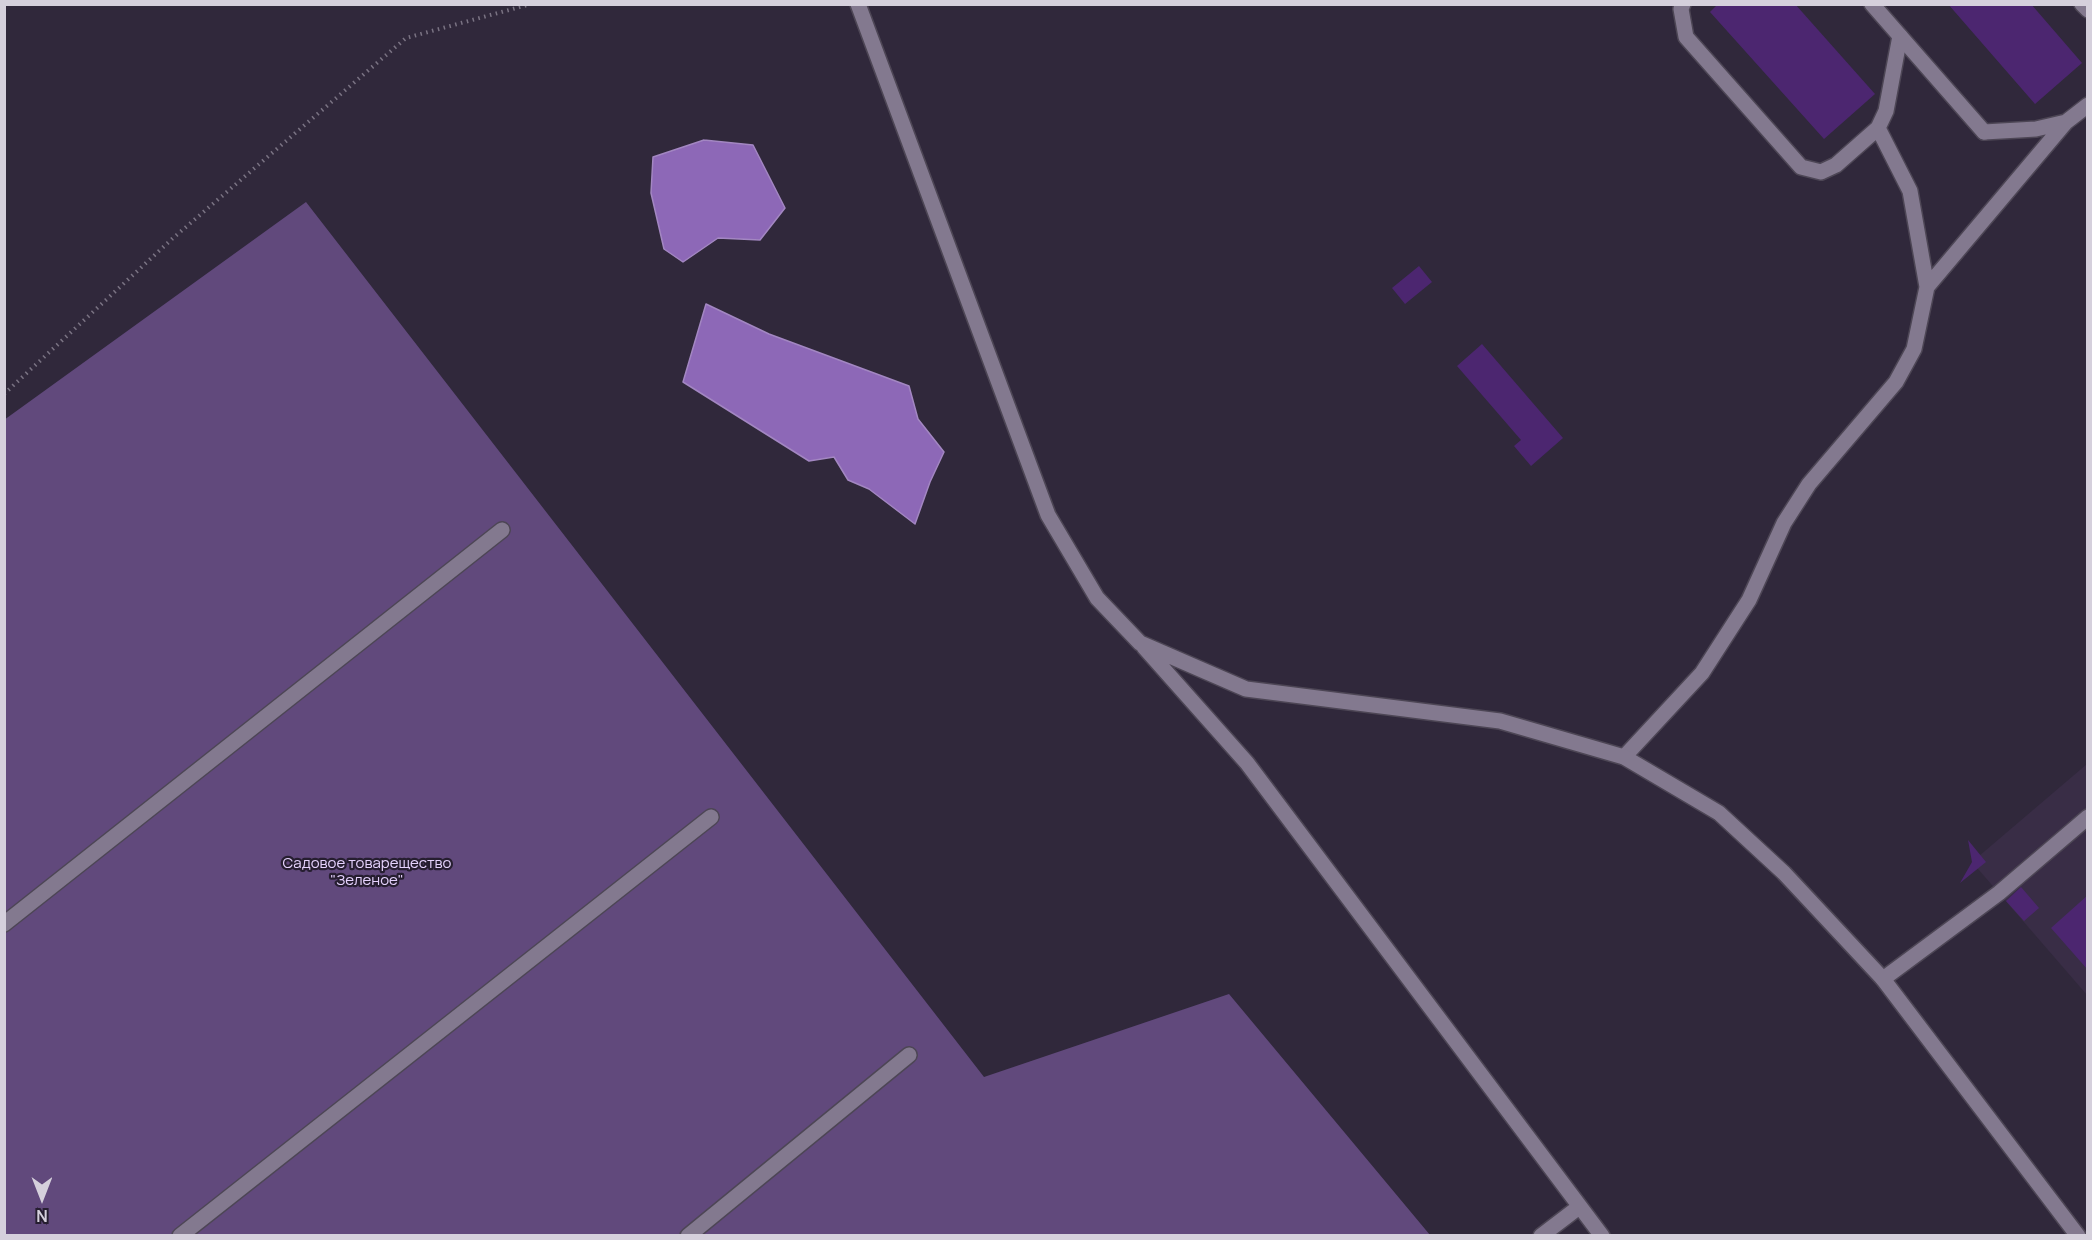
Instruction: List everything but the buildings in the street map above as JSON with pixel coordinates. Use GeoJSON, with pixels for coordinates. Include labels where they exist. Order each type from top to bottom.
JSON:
{"type":"FeatureCollection","features":[{"type":"Feature","properties":{"kind":"street"},"geometry":{"type":"LineString","coordinates":[[858,4],[1048,515],[1096,598],[1140,643],[1247,763],[1602,1236]]}},
{"type":"Feature","properties":{"kind":"street"},"geometry":{"type":"LineString","coordinates":[[1683,4],[1681,9],[1686,37],[1801,167],[1821,172],[1836,165],[1878,128],[1886,111],[1900,36]]}},
{"type":"Feature","properties":{"kind":"street"},"geometry":{"type":"LineString","coordinates":[[1872,4],[1984,132],[2036,129],[2066,122]]}},
{"type":"Feature","properties":{"kind":"street"},"geometry":{"type":"LineString","coordinates":[[2082,4],[2088,10]]}},
{"type":"Feature","properties":{"kind":"street"},"geometry":{"type":"LineString","coordinates":[[1927,287],[2066,122],[2088,105]]}},
{"type":"Feature","properties":{"kind":"street"},"geometry":{"type":"LineString","coordinates":[[1624,757],[1702,673],[1749,600],[1784,522],[1809,484],[1896,382],[1914,348],[1927,287],[1910,191],[1878,128]]}},
{"type":"Feature","properties":{"kind":"street"},"geometry":{"type":"LineString","coordinates":[[4,924],[502,530]]}},
{"type":"Feature","properties":{"kind":"street"},"geometry":{"type":"LineString","coordinates":[[1140,643],[1246,689],[1500,721],[1624,757],[1719,813],[1784,873],[1883,979],[2078,1236]]}},
{"type":"Feature","properties":{"kind":"street"},"geometry":{"type":"LineString","coordinates":[[180,1236],[711,817]]}},
{"type":"Feature","properties":{"kind":"street"},"geometry":{"type":"LineString","coordinates":[[1883,979],[1999,893],[2088,817]]}},
{"type":"Feature","properties":{"kind":"street"},"geometry":{"type":"LineString","coordinates":[[688,1236],[909,1055]]}},
{"type":"Feature","properties":{"kind":"street"},"geometry":{"type":"LineString","coordinates":[[1541,1236],[1579,1207]]}},
{"type":"Feature","properties":{"kind":"path"},"geometry":{"type":"LineString","coordinates":[[4,394],[172,238],[406,38],[531,4]]}},
{"type":"Feature","properties":{"kind":"shaded area"},"geometry":{"type":"Polygon","coordinates":[[[704,140],[753,145],[785,208],[760,240],[718,238],[683,262],[664,249],[651,193],[653,157],[704,140]]]}},
{"type":"Feature","properties":{"kind":"shaded area"},"geometry":{"type":"Polygon","coordinates":[[[706,304],[769,334],[909,386],[918,419],[944,452],[915,524],[869,489],[848,480],[834,457],[809,461],[683,382],[706,304]]]}},
{"type":"Feature","properties":{"kind":"shaded area"},"geometry":{"type":"Polygon","coordinates":[[[2087,764],[2087,995],[1972,862],[2087,764]]]}},
{"type":"Feature","properties":{"kind":"green space","name":"Садовое товарещество \"Зеленое\""},"geometry":{"type":"Polygon","coordinates":[[[306,202],[984,1077],[1229,994],[1430,1235],[5,1235],[4,420],[306,202]]]}}]}
